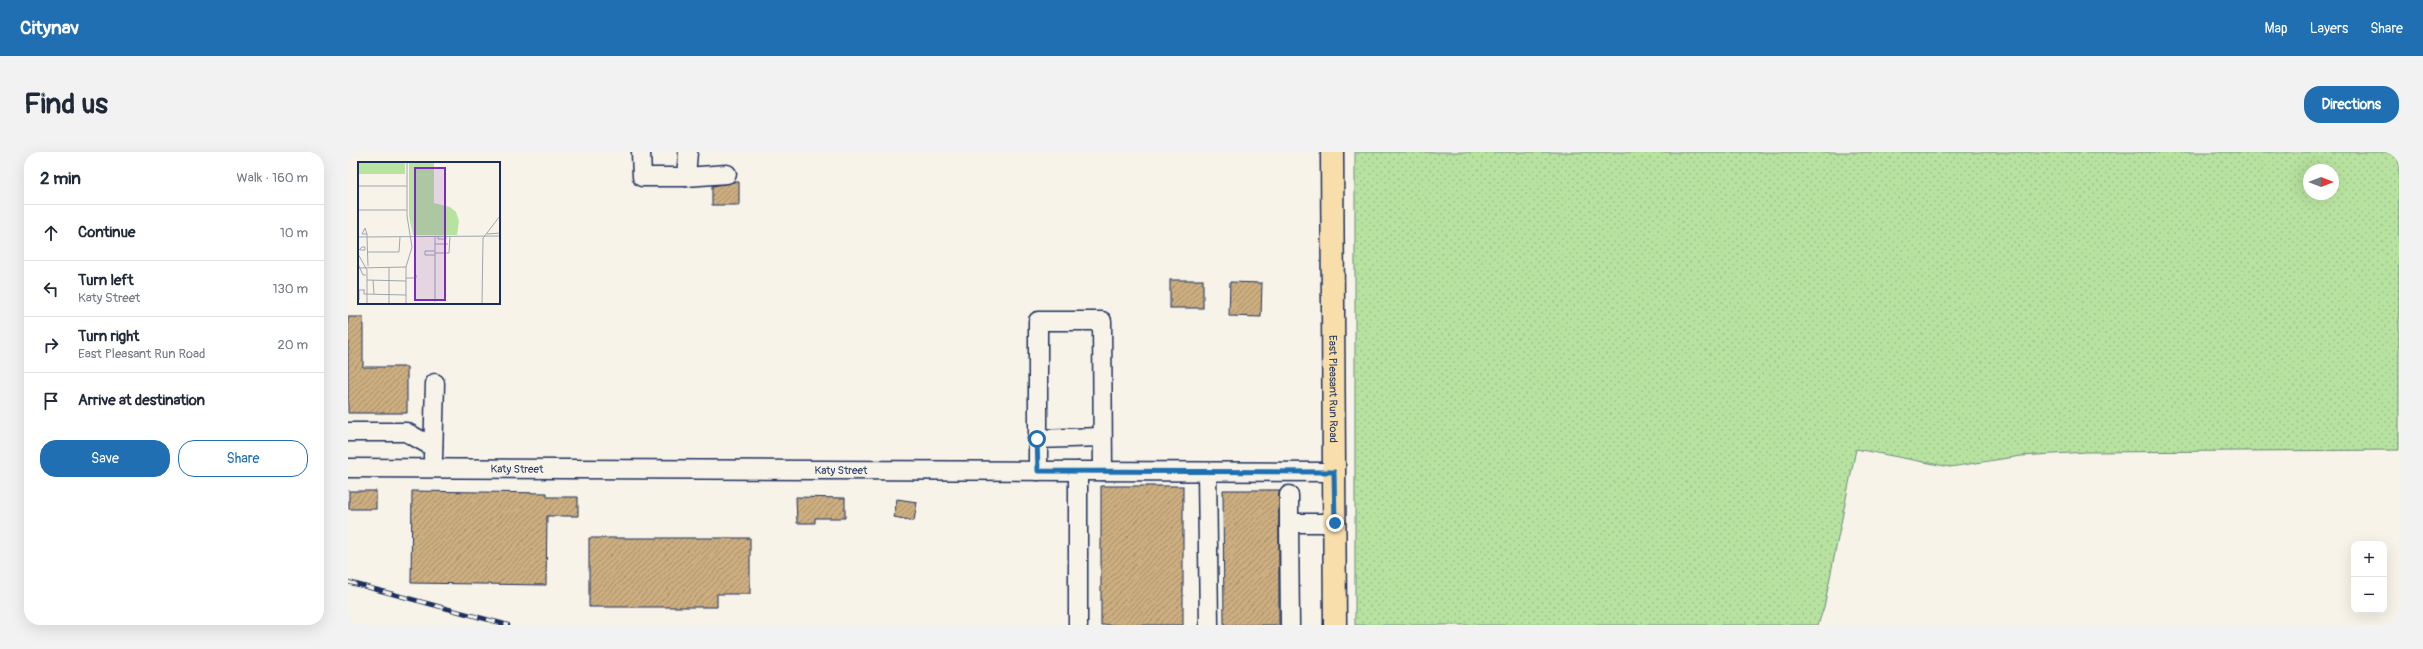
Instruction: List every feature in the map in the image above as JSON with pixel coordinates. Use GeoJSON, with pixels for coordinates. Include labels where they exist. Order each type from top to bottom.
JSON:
{"type":"FeatureCollection","features":[{"type":"Feature","properties":{"kind":"main road","name":"East Pleasant Run Road"},"geometry":{"type":"LineString","coordinates":[[1332,152],[1335,625]]}},
{"type":"Feature","properties":{"kind":"street"},"geometry":{"type":"LineString","coordinates":[[641,152],[642,177],[686,177],[727,174]]}},
{"type":"Feature","properties":{"kind":"street"},"geometry":{"type":"LineString","coordinates":[[686,177],[688,152]]}},
{"type":"Feature","properties":{"kind":"street"},"geometry":{"type":"LineString","coordinates":[[1038,471],[1038,321],[1102,321],[1103,471]]}},
{"type":"Feature","properties":{"kind":"street"},"geometry":{"type":"LineString","coordinates":[[432,468],[435,383]]}},
{"type":"Feature","properties":{"kind":"street"},"geometry":{"type":"LineString","coordinates":[[348,432],[406,432],[433,447]]}},
{"type":"Feature","properties":{"kind":"street"},"geometry":{"type":"LineString","coordinates":[[1037,439],[1102,437]]}},
{"type":"Feature","properties":{"kind":"street","name":"Katy Street"},"geometry":{"type":"LineString","coordinates":[[348,468],[1334,472]]}},
{"type":"Feature","properties":{"kind":"street"},"geometry":{"type":"LineString","coordinates":[[1078,471],[1078,625]]}},
{"type":"Feature","properties":{"kind":"street"},"geometry":{"type":"LineString","coordinates":[[1207,472],[1209,625]]}},
{"type":"Feature","properties":{"kind":"street"},"geometry":{"type":"LineString","coordinates":[[1289,495],[1290,625]]}},
{"type":"Feature","properties":{"kind":"street"},"geometry":{"type":"LineString","coordinates":[[1289,523],[1335,523]]}},
{"type":"Feature","properties":{"kind":"green space"},"geometry":{"type":"Polygon","coordinates":[[[1355,152],[2399,152],[2399,450],[2086,452],[2021,456],[1950,467],[1856,449],[1824,607],[1818,625],[1355,625],[1355,152]]]}},
{"type":"Feature","properties":{"kind":"building"},"geometry":{"type":"Polygon","coordinates":[[[739,182],[739,205],[712,205],[712,186],[739,182]]]}},
{"type":"Feature","properties":{"kind":"building"},"geometry":{"type":"Polygon","coordinates":[[[1170,280],[1203,280],[1203,308],[1170,308],[1170,280]]]}},
{"type":"Feature","properties":{"kind":"building"},"geometry":{"type":"Polygon","coordinates":[[[1230,282],[1262,283],[1261,317],[1229,316],[1230,282]]]}},
{"type":"Feature","properties":{"kind":"building"},"geometry":{"type":"Polygon","coordinates":[[[348,317],[363,317],[363,367],[407,367],[407,413],[348,413],[348,317]]]}},
{"type":"Feature","properties":{"kind":"building"},"geometry":{"type":"Polygon","coordinates":[[[1101,486],[1183,486],[1183,625],[1101,625],[1101,486]]]}},
{"type":"Feature","properties":{"kind":"building"},"geometry":{"type":"Polygon","coordinates":[[[1223,490],[1279,490],[1279,625],[1224,625],[1223,490]]]}},
{"type":"Feature","properties":{"kind":"building"},"geometry":{"type":"Polygon","coordinates":[[[349,491],[376,491],[376,509],[349,509],[349,491]]]}},
{"type":"Feature","properties":{"kind":"building"},"geometry":{"type":"Polygon","coordinates":[[[412,491],[547,493],[547,497],[578,497],[578,516],[547,516],[546,585],[411,583],[412,491]]]}},
{"type":"Feature","properties":{"kind":"building"},"geometry":{"type":"Polygon","coordinates":[[[796,497],[845,498],[845,518],[815,518],[815,523],[797,523],[796,497]]]}},
{"type":"Feature","properties":{"kind":"building"},"geometry":{"type":"Polygon","coordinates":[[[897,499],[917,502],[914,521],[894,517],[897,499]]]}},
{"type":"Feature","properties":{"kind":"building"},"geometry":{"type":"Polygon","coordinates":[[[589,538],[750,538],[750,594],[717,594],[717,607],[589,607],[589,538]]]}},
{"type":"Feature","properties":{"kind":"railway"},"geometry":{"type":"LineString","coordinates":[[348,582],[508,625]]}},
{"type":"Feature","properties":{"kind":"route"},"geometry":{"type":"LineString","coordinates":[[1037,439],[1038,471],[1334,472],[1335,523]]}}]}
